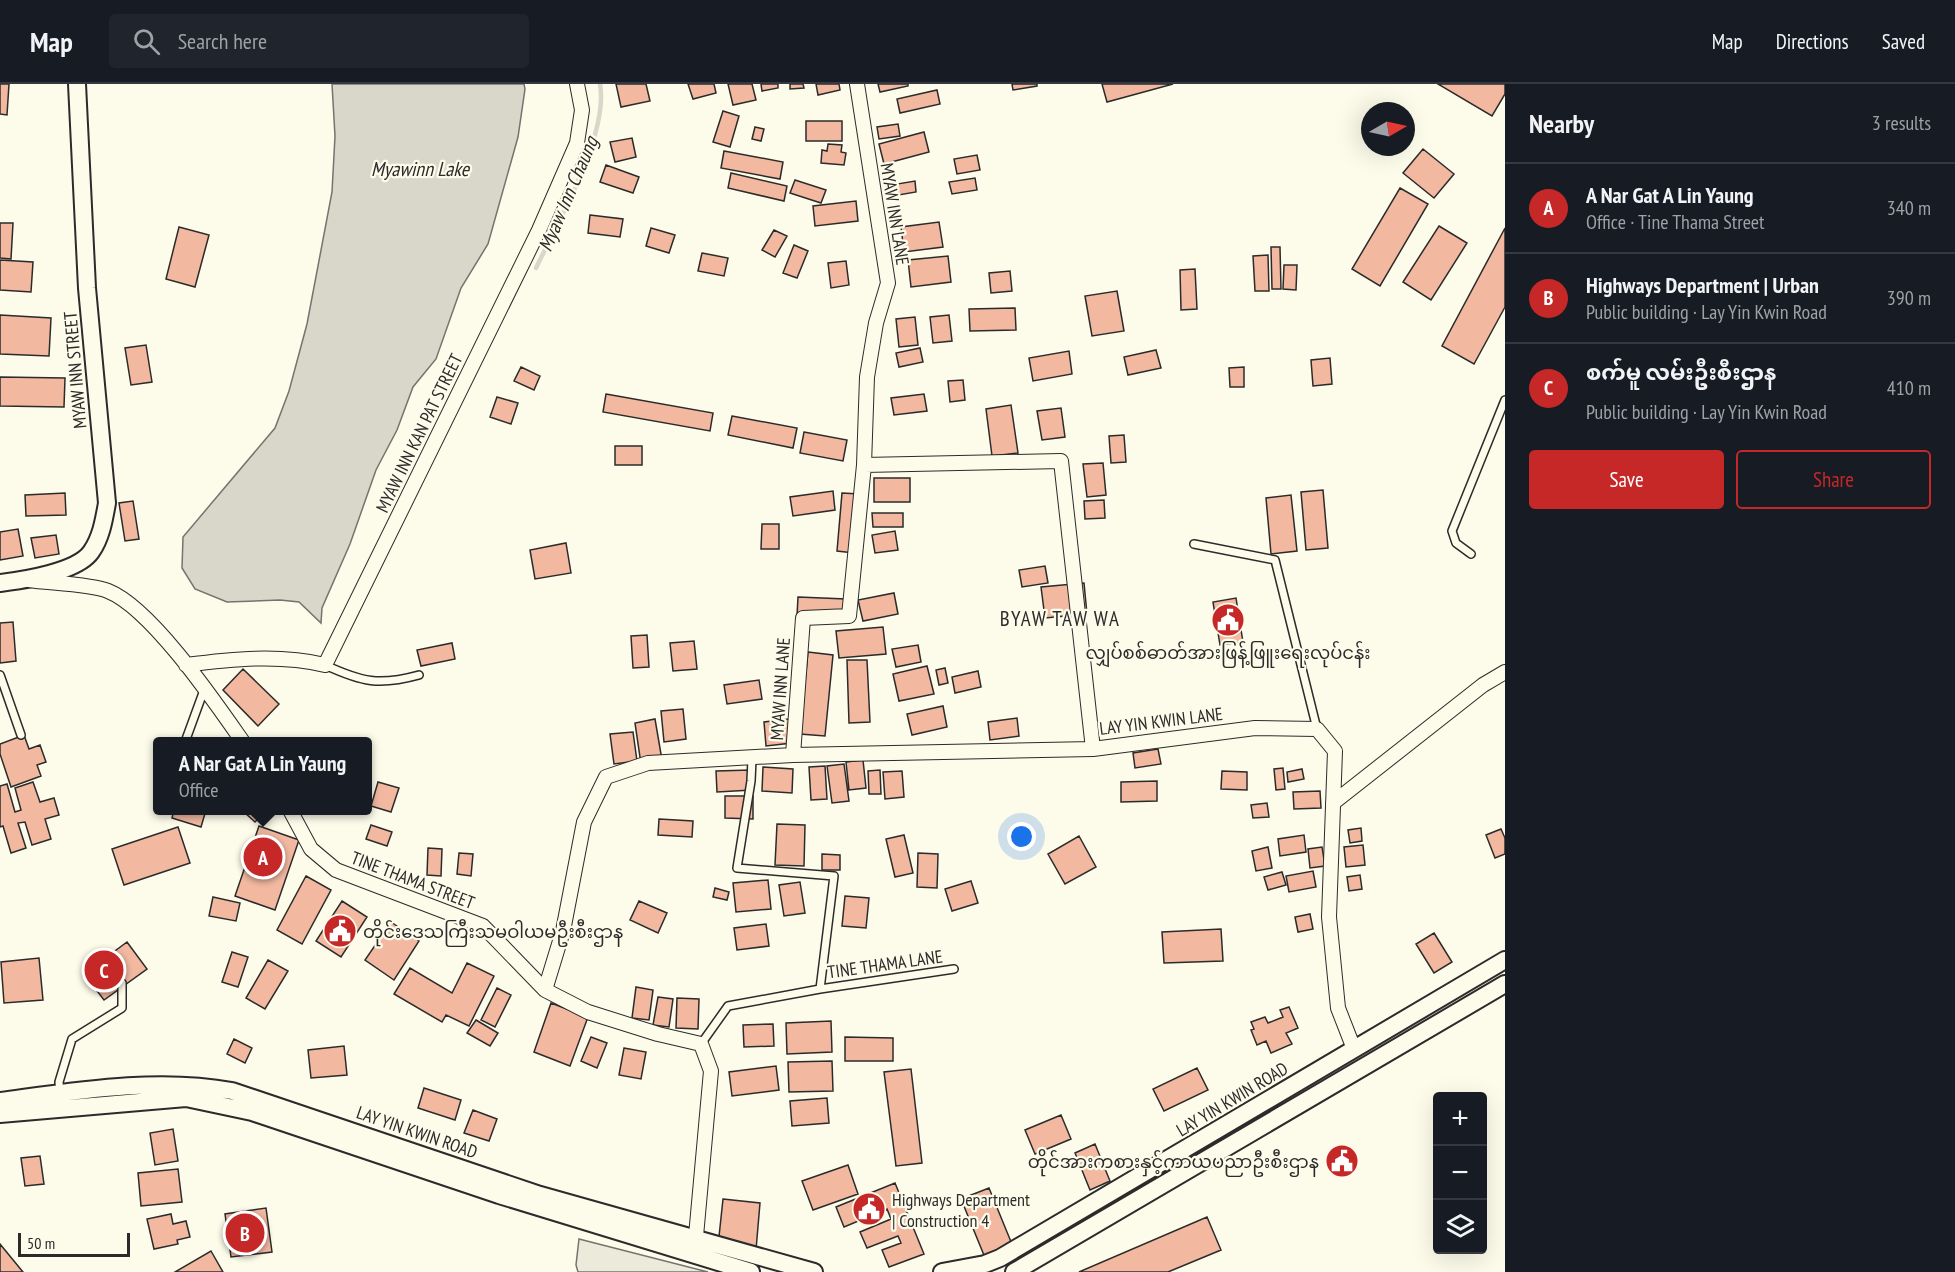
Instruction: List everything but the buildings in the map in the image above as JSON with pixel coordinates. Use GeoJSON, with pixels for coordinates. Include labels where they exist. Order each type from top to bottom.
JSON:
{"type":"FeatureCollection","features":[{"type":"Feature","properties":{"kind":"street","name":"MYAW INN STREET"},"geometry":{"type":"LineString","coordinates":[[0,583],[24,579],[81,563],[92,552],[102,530],[107,503],[87,288],[77,84]]}},
{"type":"Feature","properties":{"kind":"street","name":"MYAW INN KAN PAT STREET"},"geometry":{"type":"LineString","coordinates":[[325,665],[539,230],[577,143],[582,110],[577,84]]}},
{"type":"Feature","properties":{"kind":"street","name":"MYAW INN LANE"},"geometry":{"type":"LineString","coordinates":[[545,990],[563,931],[584,822],[606,777],[648,763],[793,755],[803,618],[849,615],[864,465],[867,377],[876,323],[888,283],[858,84]]}},
{"type":"Feature","properties":{"kind":"street","name":"LAY YIN KWIN LANE"},"geometry":{"type":"LineString","coordinates":[[864,465],[1061,461],[1093,749],[1255,728],[1317,729]]}},
{"type":"Feature","properties":{"kind":"street"},"geometry":{"type":"LineString","coordinates":[[24,579],[107,591],[139,612],[205,687],[240,737]]}},
{"type":"Feature","properties":{"kind":"street"},"geometry":{"type":"LineString","coordinates":[[186,665],[230,660],[304,660],[325,665]]}},
{"type":"Feature","properties":{"kind":"street"},"geometry":{"type":"LineString","coordinates":[[1333,804],[1483,685],[1505,672]]}},
{"type":"Feature","properties":{"kind":"street"},"geometry":{"type":"LineString","coordinates":[[1317,729],[1335,751],[1329,917],[1338,1008],[1354,1049]]}},
{"type":"Feature","properties":{"kind":"street"},"geometry":{"type":"LineString","coordinates":[[793,755],[1093,749]]}},
{"type":"Feature","properties":{"kind":"street","name":"TINE THAMA STREET"},"geometry":{"type":"LineString","coordinates":[[293,815],[311,849],[336,870],[483,926],[545,990],[588,1012],[658,1034],[701,1044]]}},
{"type":"Feature","properties":{"kind":"street","name":"LAY YIN KWIN ROAD"},"geometry":{"type":"LineString","coordinates":[[942,1272],[985,1264],[1000,1258],[1505,960]]}},
{"type":"Feature","properties":{"kind":"street","name":"LAY YIN KWIN ROAD"},"geometry":{"type":"LineString","coordinates":[[1014,1272],[1505,984]]}},
{"type":"Feature","properties":{"kind":"street"},"geometry":{"type":"LineString","coordinates":[[695,1247],[711,1071],[701,1044]]}},
{"type":"Feature","properties":{"kind":"street","name":"LAY YIN KWIN ROAD"},"geometry":{"type":"LineString","coordinates":[[0,1101],[60,1093],[150,1086],[203,1086],[232,1091],[695,1247],[751,1272]]}},
{"type":"Feature","properties":{"kind":"street","name":"LAY YIN KWIN ROAD"},"geometry":{"type":"LineString","coordinates":[[0,1114],[176,1098],[213,1103],[252,1112],[499,1195],[695,1247],[814,1272]]}},
{"type":"Feature","properties":{"kind":"lane"},"geometry":{"type":"LineString","coordinates":[[1471,554],[1456,543],[1452,531],[1505,400]]}},
{"type":"Feature","properties":{"kind":"lane"},"geometry":{"type":"LineString","coordinates":[[1194,544],[1275,560],[1317,729]]}},
{"type":"Feature","properties":{"kind":"lane"},"geometry":{"type":"LineString","coordinates":[[325,665],[373,683],[394,682],[419,675]]}},
{"type":"Feature","properties":{"kind":"lane"},"geometry":{"type":"LineString","coordinates":[[0,675],[21,735]]}},
{"type":"Feature","properties":{"kind":"lane"},"geometry":{"type":"LineString","coordinates":[[186,737],[205,687]]}},
{"type":"Feature","properties":{"kind":"lane","name":"TINE THAMA LANE"},"geometry":{"type":"LineString","coordinates":[[752,759],[751,782],[737,868],[834,876],[820,989]]}},
{"type":"Feature","properties":{"kind":"lane","name":"TINE THAMA LANE"},"geometry":{"type":"LineString","coordinates":[[701,1044],[728,1006],[820,989],[954,969]]}},
{"type":"Feature","properties":{"kind":"lane"},"geometry":{"type":"LineString","coordinates":[[60,1093],[59,1082],[72,1039],[122,1008],[122,983]]}},
{"type":"Feature","properties":{"kind":"shaded area"},"geometry":{"type":"Polygon","coordinates":[[[579,1239],[708,1272],[578,1272],[576,1265],[579,1239]]]}},
{"type":"Feature","properties":{"kind":"water","name":"Myawinn Lake"},"geometry":{"type":"Polygon","coordinates":[[[332,84],[524,84],[525,89],[518,137],[488,244],[461,288],[436,359],[413,387],[397,430],[376,470],[350,544],[322,608],[321,623],[299,602],[280,600],[227,602],[195,589],[182,568],[183,537],[275,428],[289,391],[307,324],[332,192],[335,136],[332,84]]]}},
{"type":"Feature","properties":{"kind":"waterway","name":"Myaw Inn Chaung"},"geometry":{"type":"LineString","coordinates":[[536,268],[580,178],[590,152],[601,104],[600,84]]}},
{"type":"Feature","properties":{"kind":"place","name":"လျှပ်စစ်ဓာတ်အားဖြန့်ဖြူးရေးလုပ်ငန်း"},"geometry":{"type":"Point","coordinates":[1228,620]}},
{"type":"Feature","properties":{"kind":"place","name":"A Nar Gat A Lin Yaung"},"geometry":{"type":"Point","coordinates":[263,857]}},
{"type":"Feature","properties":{"kind":"place","name":"တိုင်းဒေသကြီးသမဝါယမဦးစီးဌာန"},"geometry":{"type":"Point","coordinates":[340,931]}},
{"type":"Feature","properties":{"kind":"place","name":"စက်မူ လမ်းဦးစီးဌာန"},"geometry":{"type":"Point","coordinates":[104,970]}},
{"type":"Feature","properties":{"kind":"place","name":"တိုင်အားကစားနှင့်ကာယပညာဦးစီးဌာန"},"geometry":{"type":"Point","coordinates":[1342,1161]}},
{"type":"Feature","properties":{"kind":"place","name":"Highways Department | Construction 4"},"geometry":{"type":"Point","coordinates":[869,1209]}},
{"type":"Feature","properties":{"kind":"place","name":"Highways Department | Urban"},"geometry":{"type":"Point","coordinates":[245,1233]}},
{"type":"Feature","properties":{"kind":"district","name":"BYAW TAW WA"},"geometry":{"type":"Point","coordinates":[1060,618]}}]}
